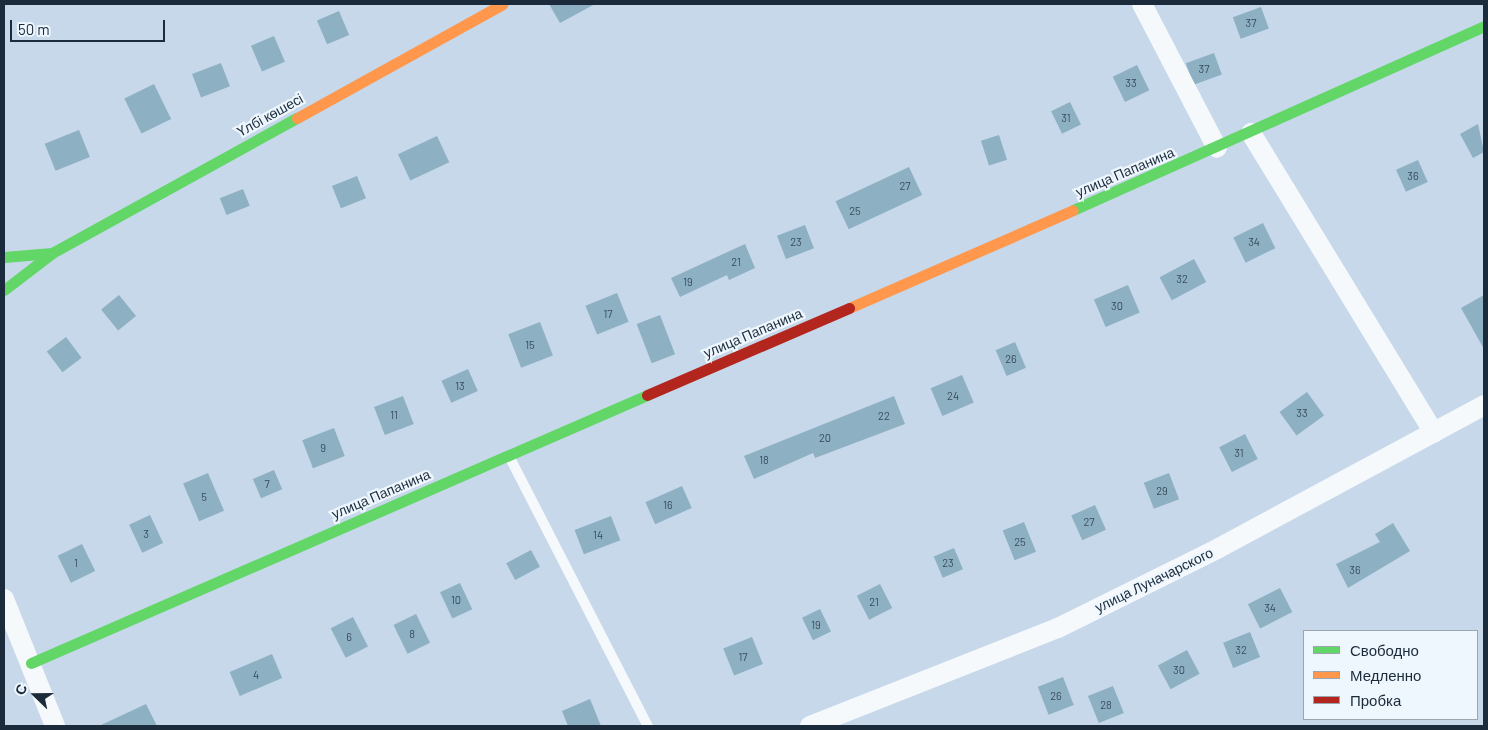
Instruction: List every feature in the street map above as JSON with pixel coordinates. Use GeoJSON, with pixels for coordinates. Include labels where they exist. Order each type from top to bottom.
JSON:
{"type":"FeatureCollection","features":[{"type":"Feature","properties":{"kind":"street","name":"Үлбі көшесі"},"geometry":{"type":"LineString","coordinates":[[4,290],[52,253],[503,4]]}},
{"type":"Feature","properties":{"kind":"street"},"geometry":{"type":"LineString","coordinates":[[1142,4],[1217,148]]}},
{"type":"Feature","properties":{"kind":"street","name":"улица Папанина"},"geometry":{"type":"LineString","coordinates":[[31,663],[1217,148],[1484,26]]}},
{"type":"Feature","properties":{"kind":"street"},"geometry":{"type":"LineString","coordinates":[[1251,133],[1434,433]]}},
{"type":"Feature","properties":{"kind":"street"},"geometry":{"type":"LineString","coordinates":[[4,257],[52,253]]}},
{"type":"Feature","properties":{"kind":"street","name":"улица Луначарского"},"geometry":{"type":"LineString","coordinates":[[810,726],[1058,628],[1434,433],[1484,405]]}},
{"type":"Feature","properties":{"kind":"street"},"geometry":{"type":"LineString","coordinates":[[4,599],[55,726]]}},
{"type":"Feature","properties":{"kind":"lane"},"geometry":{"type":"LineString","coordinates":[[509,455],[648,726]]}},
{"type":"Feature","properties":{"kind":"building"},"geometry":{"type":"Polygon","coordinates":[[[549,4],[595,4],[560,23],[549,4]]]}},
{"type":"Feature","properties":{"kind":"building"},"geometry":{"type":"Polygon","coordinates":[[[1261,7],[1269,29],[1241,39],[1233,17],[1261,7]]]}},
{"type":"Feature","properties":{"kind":"building"},"geometry":{"type":"Polygon","coordinates":[[[339,11],[349,35],[327,44],[317,20],[339,11]]]}},
{"type":"Feature","properties":{"kind":"building"},"geometry":{"type":"Polygon","coordinates":[[[274,36],[285,62],[262,72],[251,46],[274,36]]]}},
{"type":"Feature","properties":{"kind":"building"},"geometry":{"type":"Polygon","coordinates":[[[1214,53],[1222,75],[1194,85],[1186,63],[1214,53]]]}},
{"type":"Feature","properties":{"kind":"building"},"geometry":{"type":"Polygon","coordinates":[[[221,63],[230,86],[201,97],[192,74],[221,63]]]}},
{"type":"Feature","properties":{"kind":"building"},"geometry":{"type":"Polygon","coordinates":[[[1137,65],[1149,90],[1125,102],[1113,77],[1137,65]]]}},
{"type":"Feature","properties":{"kind":"building"},"geometry":{"type":"Polygon","coordinates":[[[154,84],[171,119],[141,134],[124,98],[154,84]]]}},
{"type":"Feature","properties":{"kind":"building"},"geometry":{"type":"Polygon","coordinates":[[[1070,102],[1081,124],[1062,134],[1051,111],[1070,102]]]}},
{"type":"Feature","properties":{"kind":"building"},"geometry":{"type":"Polygon","coordinates":[[[1478,124],[1484,152],[1473,158],[1460,134],[1478,124]]]}},
{"type":"Feature","properties":{"kind":"building"},"geometry":{"type":"Polygon","coordinates":[[[79,130],[90,157],[56,171],[45,144],[79,130]]]}},
{"type":"Feature","properties":{"kind":"building"},"geometry":{"type":"Polygon","coordinates":[[[999,135],[1007,160],[989,166],[981,141],[999,135]]]}},
{"type":"Feature","properties":{"kind":"building"},"geometry":{"type":"Polygon","coordinates":[[[437,136],[449,162],[410,180],[398,154],[437,136]]]}},
{"type":"Feature","properties":{"kind":"building"},"geometry":{"type":"Polygon","coordinates":[[[1418,160],[1428,182],[1406,192],[1396,170],[1418,160]]]}},
{"type":"Feature","properties":{"kind":"building"},"geometry":{"type":"Polygon","coordinates":[[[909,167],[922,195],[849,229],[836,201],[909,167]]]}},
{"type":"Feature","properties":{"kind":"building"},"geometry":{"type":"Polygon","coordinates":[[[357,176],[366,198],[341,208],[332,186],[357,176]]]}},
{"type":"Feature","properties":{"kind":"building"},"geometry":{"type":"Polygon","coordinates":[[[243,189],[250,206],[227,215],[220,198],[243,189]]]}},
{"type":"Feature","properties":{"kind":"building"},"geometry":{"type":"Polygon","coordinates":[[[1263,223],[1275,248],[1246,263],[1233,237],[1263,223]]]}},
{"type":"Feature","properties":{"kind":"building"},"geometry":{"type":"Polygon","coordinates":[[[805,225],[814,248],[786,259],[777,236],[805,225]]]}},
{"type":"Feature","properties":{"kind":"building"},"geometry":{"type":"Polygon","coordinates":[[[745,244],[755,268],[729,280],[727,275],[680,297],[671,278],[745,244]]]}},
{"type":"Feature","properties":{"kind":"building"},"geometry":{"type":"Polygon","coordinates":[[[1194,259],[1206,282],[1172,300],[1160,277],[1194,259]]]}},
{"type":"Feature","properties":{"kind":"building"},"geometry":{"type":"Polygon","coordinates":[[[1128,285],[1140,313],[1106,327],[1094,299],[1128,285]]]}},
{"type":"Feature","properties":{"kind":"building"},"geometry":{"type":"Polygon","coordinates":[[[617,293],[629,322],[597,334],[585,306],[617,293]]]}},
{"type":"Feature","properties":{"kind":"building"},"geometry":{"type":"Polygon","coordinates":[[[119,295],[136,316],[118,330],[101,309],[119,295]]]}},
{"type":"Feature","properties":{"kind":"building"},"geometry":{"type":"Polygon","coordinates":[[[1484,295],[1484,349],[1461,308],[1484,295]]]}},
{"type":"Feature","properties":{"kind":"building"},"geometry":{"type":"Polygon","coordinates":[[[660,315],[675,354],[652,363],[637,324],[660,315]]]}},
{"type":"Feature","properties":{"kind":"building"},"geometry":{"type":"Polygon","coordinates":[[[540,322],[553,356],[521,368],[508,334],[540,322]]]}},
{"type":"Feature","properties":{"kind":"building"},"geometry":{"type":"Polygon","coordinates":[[[66,337],[82,358],[62,372],[47,351],[66,337]]]}},
{"type":"Feature","properties":{"kind":"building"},"geometry":{"type":"Polygon","coordinates":[[[1015,342],[1026,368],[1007,376],[996,350],[1015,342]]]}},
{"type":"Feature","properties":{"kind":"building"},"geometry":{"type":"Polygon","coordinates":[[[468,369],[478,391],[451,403],[442,381],[468,369]]]}},
{"type":"Feature","properties":{"kind":"building"},"geometry":{"type":"Polygon","coordinates":[[[962,375],[974,403],[942,416],[931,388],[962,375]]]}},
{"type":"Feature","properties":{"kind":"building"},"geometry":{"type":"Polygon","coordinates":[[[1307,392],[1324,415],[1297,435],[1279,412],[1307,392]]]}},
{"type":"Feature","properties":{"kind":"building"},"geometry":{"type":"Polygon","coordinates":[[[403,396],[414,424],[385,435],[374,407],[403,396]]]}},
{"type":"Feature","properties":{"kind":"building"},"geometry":{"type":"Polygon","coordinates":[[[894,396],[905,424],[815,458],[813,453],[754,479],[744,456],[894,396]]]}},
{"type":"Feature","properties":{"kind":"building"},"geometry":{"type":"Polygon","coordinates":[[[334,428],[345,456],[313,468],[302,440],[334,428]]]}},
{"type":"Feature","properties":{"kind":"building"},"geometry":{"type":"Polygon","coordinates":[[[1245,434],[1258,459],[1232,472],[1219,447],[1245,434]]]}},
{"type":"Feature","properties":{"kind":"building"},"geometry":{"type":"Polygon","coordinates":[[[274,470],[282,489],[261,498],[253,479],[274,470]]]}},
{"type":"Feature","properties":{"kind":"building"},"geometry":{"type":"Polygon","coordinates":[[[208,473],[224,511],[199,521],[183,484],[208,473]]]}},
{"type":"Feature","properties":{"kind":"building"},"geometry":{"type":"Polygon","coordinates":[[[1169,473],[1179,499],[1154,509],[1144,483],[1169,473]]]}},
{"type":"Feature","properties":{"kind":"building"},"geometry":{"type":"Polygon","coordinates":[[[682,486],[692,508],[655,524],[645,502],[682,486]]]}},
{"type":"Feature","properties":{"kind":"building"},"geometry":{"type":"Polygon","coordinates":[[[1095,505],[1106,530],[1082,540],[1071,516],[1095,505]]]}},
{"type":"Feature","properties":{"kind":"building"},"geometry":{"type":"Polygon","coordinates":[[[150,515],[163,543],[142,553],[129,525],[150,515]]]}},
{"type":"Feature","properties":{"kind":"building"},"geometry":{"type":"Polygon","coordinates":[[[611,516],[620,540],[584,554],[575,530],[611,516]]]}},
{"type":"Feature","properties":{"kind":"building"},"geometry":{"type":"Polygon","coordinates":[[[1024,522],[1036,552],[1015,560],[1003,531],[1024,522]]]}},
{"type":"Feature","properties":{"kind":"building"},"geometry":{"type":"Polygon","coordinates":[[[1393,523],[1410,551],[1348,588],[1336,564],[1380,542],[1375,534],[1393,523]]]}},
{"type":"Feature","properties":{"kind":"building"},"geometry":{"type":"Polygon","coordinates":[[[82,544],[95,571],[71,583],[58,556],[82,544]]]}},
{"type":"Feature","properties":{"kind":"building"},"geometry":{"type":"Polygon","coordinates":[[[954,548],[963,569],[943,578],[934,557],[954,548]]]}},
{"type":"Feature","properties":{"kind":"building"},"geometry":{"type":"Polygon","coordinates":[[[531,550],[540,567],[515,580],[506,563],[531,550]]]}},
{"type":"Feature","properties":{"kind":"building"},"geometry":{"type":"Polygon","coordinates":[[[460,583],[472,609],[452,619],[440,592],[460,583]]]}},
{"type":"Feature","properties":{"kind":"building"},"geometry":{"type":"Polygon","coordinates":[[[880,584],[892,608],[869,620],[857,596],[880,584]]]}},
{"type":"Feature","properties":{"kind":"building"},"geometry":{"type":"Polygon","coordinates":[[[1280,588],[1292,612],[1260,628],[1248,604],[1280,588]]]}},
{"type":"Feature","properties":{"kind":"building"},"geometry":{"type":"Polygon","coordinates":[[[820,609],[831,631],[813,640],[802,618],[820,609]]]}},
{"type":"Feature","properties":{"kind":"building"},"geometry":{"type":"Polygon","coordinates":[[[416,614],[430,643],[408,654],[394,625],[416,614]]]}},
{"type":"Feature","properties":{"kind":"building"},"geometry":{"type":"Polygon","coordinates":[[[353,617],[368,646],[346,658],[331,628],[353,617]]]}},
{"type":"Feature","properties":{"kind":"building"},"geometry":{"type":"Polygon","coordinates":[[[1250,632],[1260,657],[1233,668],[1223,643],[1250,632]]]}},
{"type":"Feature","properties":{"kind":"building"},"geometry":{"type":"Polygon","coordinates":[[[752,637],[763,664],[734,676],[723,649],[752,637]]]}},
{"type":"Feature","properties":{"kind":"building"},"geometry":{"type":"Polygon","coordinates":[[[1187,650],[1200,674],[1171,689],[1158,665],[1187,650]]]}},
{"type":"Feature","properties":{"kind":"building"},"geometry":{"type":"Polygon","coordinates":[[[272,654],[282,678],[240,696],[230,672],[272,654]]]}},
{"type":"Feature","properties":{"kind":"building"},"geometry":{"type":"Polygon","coordinates":[[[1063,677],[1074,705],[1049,715],[1038,687],[1063,677]]]}},
{"type":"Feature","properties":{"kind":"building"},"geometry":{"type":"Polygon","coordinates":[[[1113,686],[1124,713],[1099,723],[1088,696],[1113,686]]]}},
{"type":"Feature","properties":{"kind":"building"},"geometry":{"type":"Polygon","coordinates":[[[590,699],[601,726],[568,726],[562,711],[590,699]]]}},
{"type":"Feature","properties":{"kind":"building"},"geometry":{"type":"Polygon","coordinates":[[[146,704],[157,726],[99,726],[146,704]]]}},
{"type":"Feature","properties":{"kind":"traffic: fast"},"geometry":{"type":"LineString","coordinates":[[1073,210],[1484,26]]}},
{"type":"Feature","properties":{"kind":"traffic: fast"},"geometry":{"type":"LineString","coordinates":[[4,290],[52,253],[297,118]]}},
{"type":"Feature","properties":{"kind":"traffic: fast"},"geometry":{"type":"LineString","coordinates":[[4,257],[52,253]]}},
{"type":"Feature","properties":{"kind":"traffic: fast"},"geometry":{"type":"LineString","coordinates":[[31,663],[647,395]]}},
{"type":"Feature","properties":{"kind":"traffic: slow"},"geometry":{"type":"LineString","coordinates":[[297,118],[503,4]]}},
{"type":"Feature","properties":{"kind":"traffic: slow"},"geometry":{"type":"LineString","coordinates":[[849,308],[1073,210]]}},
{"type":"Feature","properties":{"kind":"traffic: jam"},"geometry":{"type":"LineString","coordinates":[[647,395],[849,308]]}}]}
